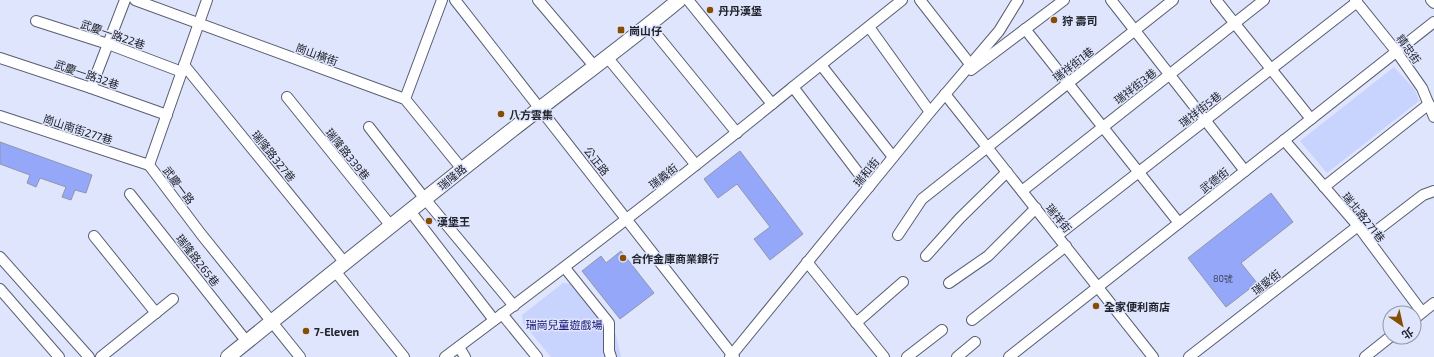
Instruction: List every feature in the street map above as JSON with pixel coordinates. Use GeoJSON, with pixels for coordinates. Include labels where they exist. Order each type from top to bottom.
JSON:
{"type":"FeatureCollection","features":[{"type":"Feature","properties":{"kind":"street"},"geometry":{"type":"LineString","coordinates":[[91,88],[124,0]]}},
{"type":"Feature","properties":{"kind":"street","name":"崗山橫街"},"geometry":{"type":"LineString","coordinates":[[135,0],[405,99]]}},
{"type":"Feature","properties":{"kind":"street","name":"武慶一路"},"geometry":{"type":"LineString","coordinates":[[207,0],[149,165],[201,234],[300,357]]}},
{"type":"Feature","properties":{"kind":"street"},"geometry":{"type":"LineString","coordinates":[[442,0],[405,99],[462,169]]}},
{"type":"Feature","properties":{"kind":"street","name":"公正路"},"geometry":{"type":"LineString","coordinates":[[455,0],[627,219],[732,356]]}},
{"type":"Feature","properties":{"kind":"street"},"geometry":{"type":"LineString","coordinates":[[538,0],[595,67]]}},
{"type":"Feature","properties":{"kind":"street"},"geometry":{"type":"LineString","coordinates":[[688,0],[772,104]]}},
{"type":"Feature","properties":{"kind":"street","name":"瑞義街"},"geometry":{"type":"LineString","coordinates":[[446,357],[564,268],[737,133],[902,0]]}},
{"type":"Feature","properties":{"kind":"street"},"geometry":{"type":"LineString","coordinates":[[920,0],[970,64]]}},
{"type":"Feature","properties":{"kind":"street","name":"瑞和街"},"geometry":{"type":"LineString","coordinates":[[732,356],[930,112],[999,31],[1018,0]]}},
{"type":"Feature","properties":{"kind":"street"},"geometry":{"type":"LineString","coordinates":[[955,82],[1064,0]]}},
{"type":"Feature","properties":{"kind":"street"},"geometry":{"type":"LineString","coordinates":[[1111,0],[1245,171]]}},
{"type":"Feature","properties":{"kind":"street","name":"瑞祥街1巷"},"geometry":{"type":"LineString","coordinates":[[898,235],[922,199],[1173,0]]}},
{"type":"Feature","properties":{"kind":"street"},"geometry":{"type":"LineString","coordinates":[[1216,0],[1311,119]]}},
{"type":"Feature","properties":{"kind":"street","name":"瑞祥街3巷"},"geometry":{"type":"LineString","coordinates":[[1022,191],[1264,0]]}},
{"type":"Feature","properties":{"kind":"street","name":"精忠街"},"geometry":{"type":"LineString","coordinates":[[1356,1],[1422,88],[1434,117]]}},
{"type":"Feature","properties":{"kind":"street","name":"瑞祥街5巷"},"geometry":{"type":"LineString","coordinates":[[1058,235],[1356,1]]}},
{"type":"Feature","properties":{"kind":"street","name":"瑞隆路"},"geometry":{"type":"LineString","coordinates":[[228,357],[462,169],[595,67],[648,24],[670,3]]}},
{"type":"Feature","properties":{"kind":"street","name":"武慶一路22巷"},"geometry":{"type":"LineString","coordinates":[[36,21],[183,69]]}},
{"type":"Feature","properties":{"kind":"street","name":"武德街"},"geometry":{"type":"LineString","coordinates":[[1009,357],[1434,22]]}},
{"type":"Feature","properties":{"kind":"street"},"geometry":{"type":"LineString","coordinates":[[648,24],[737,133]]}},
{"type":"Feature","properties":{"kind":"street"},"geometry":{"type":"LineString","coordinates":[[868,27],[930,112]]}},
{"type":"Feature","properties":{"kind":"street"},"geometry":{"type":"LineString","coordinates":[[1026,29],[1179,223]]}},
{"type":"Feature","properties":{"kind":"street"},"geometry":{"type":"LineString","coordinates":[[607,57],[696,165]]}},
{"type":"Feature","properties":{"kind":"street","name":"武慶一路32巷"},"geometry":{"type":"LineString","coordinates":[[0,58],[167,115]]}},
{"type":"Feature","properties":{"kind":"street"},"geometry":{"type":"LineString","coordinates":[[821,66],[893,158]]}},
{"type":"Feature","properties":{"kind":"street","name":"瑞隆路327巷"},"geometry":{"type":"LineString","coordinates":[[183,69],[340,267],[404,357]]}},
{"type":"Feature","properties":{"kind":"street"},"geometry":{"type":"LineString","coordinates":[[793,87],[869,187]]}},
{"type":"Feature","properties":{"kind":"street","name":"瑞祥街"},"geometry":{"type":"LineString","coordinates":[[945,94],[1153,357]]}},
{"type":"Feature","properties":{"kind":"street","name":"瑞隆路339巷"},"geometry":{"type":"LineString","coordinates":[[287,97],[391,226]]}},
{"type":"Feature","properties":{"kind":"street"},"geometry":{"type":"LineString","coordinates":[[1324,187],[1428,104]]}},
{"type":"Feature","properties":{"kind":"street","name":"崗山南街277巷"},"geometry":{"type":"LineString","coordinates":[[0,116],[149,165]]}},
{"type":"Feature","properties":{"kind":"street"},"geometry":{"type":"LineString","coordinates":[[369,127],[425,199],[514,306]]}},
{"type":"Feature","properties":{"kind":"street","name":"瑞北路271巷"},"geometry":{"type":"LineString","coordinates":[[1284,140],[1358,226],[1411,305]]}},
{"type":"Feature","properties":{"kind":"street"},"geometry":{"type":"LineString","coordinates":[[926,256],[960,218],[1007,172]]}},
{"type":"Feature","properties":{"kind":"street"},"geometry":{"type":"LineString","coordinates":[[1367,238],[1423,195],[1434,191]]}},
{"type":"Feature","properties":{"kind":"street","name":"瑞隆路265巷"},"geometry":{"type":"LineString","coordinates":[[130,194],[246,342]]}},
{"type":"Feature","properties":{"kind":"street"},"geometry":{"type":"LineString","coordinates":[[949,283],[988,256],[1036,208]]}},
{"type":"Feature","properties":{"kind":"street"},"geometry":{"type":"LineString","coordinates":[[410,211],[498,317],[537,357]]}},
{"type":"Feature","properties":{"kind":"street","name":"瑞愛街"},"geometry":{"type":"LineString","coordinates":[[1189,357],[1358,226]]}},
{"type":"Feature","properties":{"kind":"street"},"geometry":{"type":"LineString","coordinates":[[94,236],[156,313]]}},
{"type":"Feature","properties":{"kind":"street"},"geometry":{"type":"LineString","coordinates":[[972,320],[1066,246]]}},
{"type":"Feature","properties":{"kind":"street"},"geometry":{"type":"LineString","coordinates":[[0,257],[88,357]]}},
{"type":"Feature","properties":{"kind":"street"},"geometry":{"type":"LineString","coordinates":[[807,262],[884,357]]}},
{"type":"Feature","properties":{"kind":"street"},"geometry":{"type":"LineString","coordinates":[[564,268],[608,323],[609,351],[611,357]]}},
{"type":"Feature","properties":{"kind":"street"},"geometry":{"type":"LineString","coordinates":[[856,323],[903,282]]}},
{"type":"Feature","properties":{"kind":"street"},"geometry":{"type":"LineString","coordinates":[[0,289],[59,357]]}},
{"type":"Feature","properties":{"kind":"street"},"geometry":{"type":"LineString","coordinates":[[101,357],[173,299]]}},
{"type":"Feature","properties":{"kind":"street"},"geometry":{"type":"LineString","coordinates":[[1422,312],[1434,303]]}},
{"type":"Feature","properties":{"kind":"street"},"geometry":{"type":"LineString","coordinates":[[907,357],[942,330]]}},
{"type":"Feature","properties":{"kind":"street"},"geometry":{"type":"LineString","coordinates":[[957,357],[975,342]]}},
{"type":"Feature","properties":{"kind":"street"},"geometry":{"type":"LineString","coordinates":[[1365,357],[1382,343]]}},
{"type":"Feature","properties":{"kind":"street"},"geometry":{"type":"LineString","coordinates":[[459,347],[465,357]]}},
{"type":"Feature","properties":{"kind":"green space"},"geometry":{"type":"Polygon","coordinates":[[[1394,67],[1415,90],[1419,101],[1327,173],[1300,141],[1394,67]]]}},
{"type":"Feature","properties":{"kind":"green space","name":"瑞崗兒童遊戲場"},"geometry":{"type":"Polygon","coordinates":[[[563,283],[571,284],[616,335],[621,357],[551,357],[523,323],[522,315],[563,283]]]}},
{"type":"Feature","properties":{"kind":"building"},"geometry":{"type":"Polygon","coordinates":[[[0,142],[92,175],[86,193],[75,190],[71,200],[62,197],[66,187],[40,178],[36,187],[27,183],[30,175],[0,164],[0,142]]]}},
{"type":"Feature","properties":{"kind":"building"},"geometry":{"type":"Polygon","coordinates":[[[740,151],[803,234],[770,260],[754,239],[770,227],[737,184],[718,198],[704,179],[740,151]]]}},
{"type":"Feature","properties":{"kind":"building"},"geometry":{"type":"Polygon","coordinates":[[[1271,193],[1293,222],[1241,263],[1257,283],[1226,307],[1188,258],[1271,193]]]}},
{"type":"Feature","properties":{"kind":"building"},"geometry":{"type":"Polygon","coordinates":[[[621,251],[654,293],[620,319],[582,271],[601,256],[606,263],[621,251]]]}},
{"type":"Feature","properties":{"kind":"place","name":"丹丹漢堡"},"geometry":{"type":"Point","coordinates":[710,10]}},
{"type":"Feature","properties":{"kind":"place","name":"狩 壽司"},"geometry":{"type":"Point","coordinates":[1054,20]}},
{"type":"Feature","properties":{"kind":"place","name":"崗山仔"},"geometry":{"type":"Point","coordinates":[621,30]}},
{"type":"Feature","properties":{"kind":"place","name":"八方雲集"},"geometry":{"type":"Point","coordinates":[501,114]}},
{"type":"Feature","properties":{"kind":"place","name":"漢堡王"},"geometry":{"type":"Point","coordinates":[429,221]}},
{"type":"Feature","properties":{"kind":"place","name":"合作金庫商業銀行"},"geometry":{"type":"Point","coordinates":[623,258]}},
{"type":"Feature","properties":{"kind":"place","name":"全家便利商店"},"geometry":{"type":"Point","coordinates":[1096,306]}},
{"type":"Feature","properties":{"kind":"place","name":"7-Eleven"},"geometry":{"type":"Point","coordinates":[306,331]}}]}
